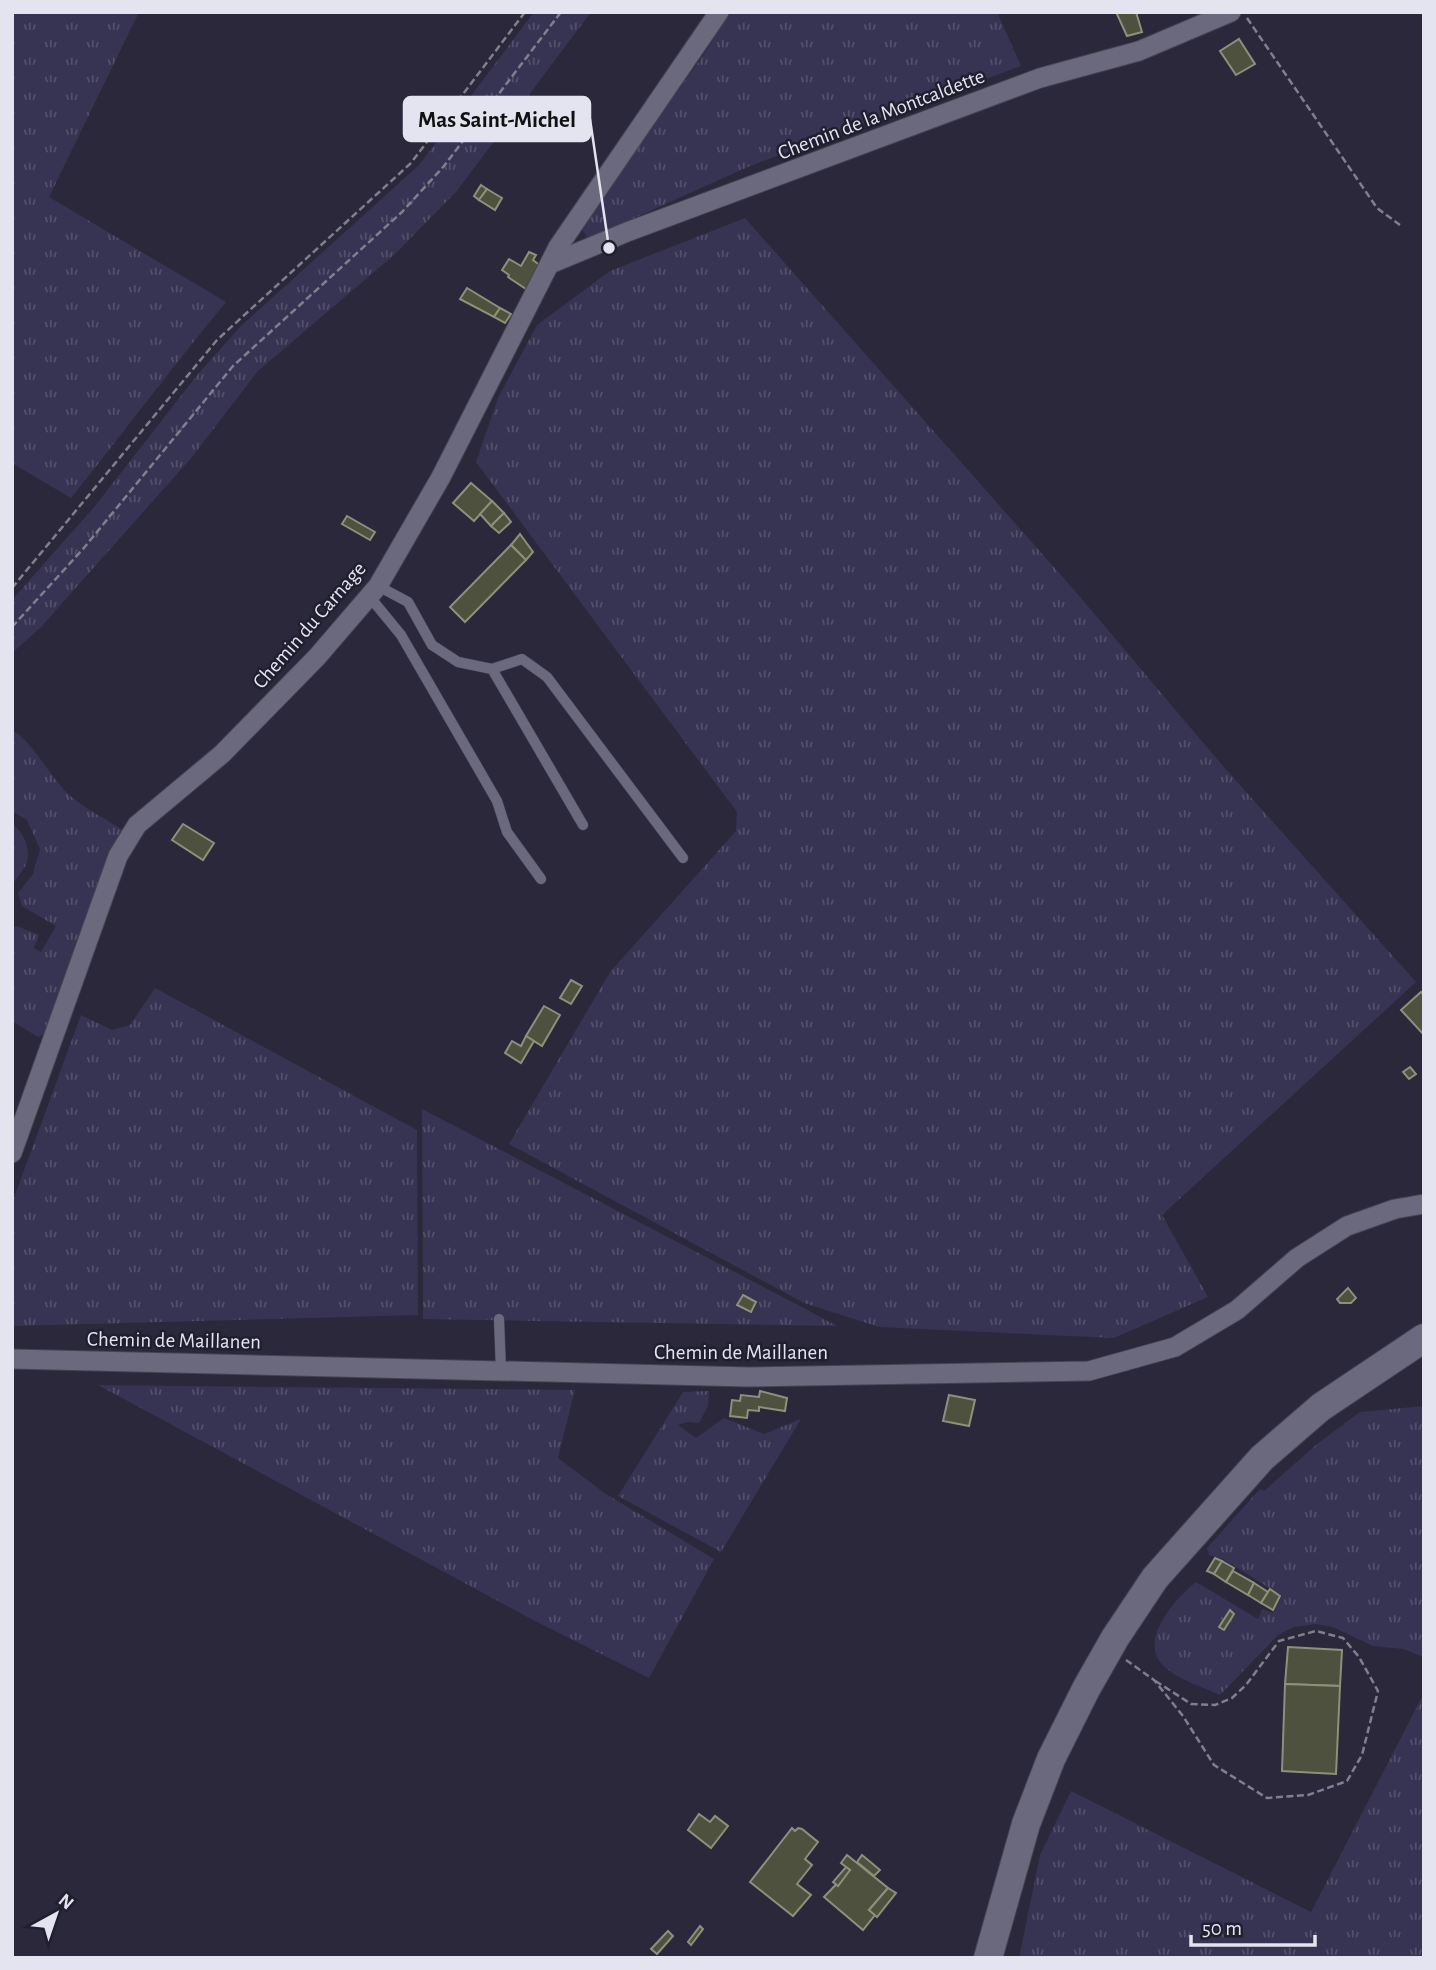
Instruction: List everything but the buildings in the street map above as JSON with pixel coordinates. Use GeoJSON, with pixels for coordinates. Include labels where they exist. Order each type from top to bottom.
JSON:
{"type":"FeatureCollection","features":[{"type":"Feature","properties":{"kind":"main road"},"geometry":{"type":"LineString","coordinates":[[988,1958],[1018,1850],[1051,1759],[1110,1648],[1155,1578],[1262,1458],[1321,1407],[1424,1338]]}},
{"type":"Feature","properties":{"kind":"street","name":"Chemin du Carnage"},"geometry":{"type":"LineString","coordinates":[[12,1153],[118,856],[137,825],[222,754],[317,657],[374,591],[442,477],[558,247],[719,12]]}},
{"type":"Feature","properties":{"kind":"street","name":"Chemin de la Montcaldette"},"geometry":{"type":"LineString","coordinates":[[550,264],[627,232],[1040,78],[1139,51],[1231,12]]}},
{"type":"Feature","properties":{"kind":"street","name":"Chemin de Maillanen"},"geometry":{"type":"LineString","coordinates":[[12,1359],[749,1377],[1088,1371],[1175,1347],[1237,1310],[1297,1258],[1347,1226],[1395,1209],[1424,1204]]}},
{"type":"Feature","properties":{"kind":"lane"},"geometry":{"type":"LineString","coordinates":[[374,591],[408,602],[432,645],[458,662],[492,669],[522,659],[547,677],[683,858]]}},
{"type":"Feature","properties":{"kind":"lane"},"geometry":{"type":"LineString","coordinates":[[374,591],[497,801],[507,832],[541,879]]}},
{"type":"Feature","properties":{"kind":"lane"},"geometry":{"type":"LineString","coordinates":[[492,669],[583,825]]}},
{"type":"Feature","properties":{"kind":"lane"},"geometry":{"type":"LineString","coordinates":[[499,1319],[501,1371]]}},
{"type":"Feature","properties":{"kind":"path"},"geometry":{"type":"LineString","coordinates":[[12,588],[217,340],[411,163],[525,12]]}},
{"type":"Feature","properties":{"kind":"path"},"geometry":{"type":"LineString","coordinates":[[12,627],[83,549],[233,366],[402,212],[444,166],[561,12]]}},
{"type":"Feature","properties":{"kind":"path"},"geometry":{"type":"LineString","coordinates":[[1242,12],[1377,208],[1400,225]]}},
{"type":"Feature","properties":{"kind":"path"},"geometry":{"type":"LineString","coordinates":[[1110,1648],[1191,1704],[1214,1705],[1232,1698],[1246,1685],[1279,1642],[1316,1631],[1343,1638],[1359,1657],[1378,1690],[1362,1755],[1348,1781],[1308,1795],[1267,1798],[1214,1765],[1183,1716],[1154,1680]]}},
{"type":"Feature","properties":{"kind":"green space"},"geometry":{"type":"Polygon","coordinates":[[[12,12],[139,12],[49,197],[226,302],[71,498],[12,463],[12,12]]]}},
{"type":"Feature","properties":{"kind":"green space"},"geometry":{"type":"Polygon","coordinates":[[[534,12],[591,12],[456,192],[394,255],[258,371],[192,457],[41,627],[12,653],[12,600],[95,506],[198,374],[241,326],[419,165],[534,12]]]}},
{"type":"Feature","properties":{"kind":"green space"},"geometry":{"type":"Polygon","coordinates":[[[731,12],[997,12],[1021,66],[750,166],[587,237],[580,226],[700,60],[731,12]]]}},
{"type":"Feature","properties":{"kind":"green space"},"geometry":{"type":"Polygon","coordinates":[[[745,218],[1075,591],[1222,765],[1416,982],[1162,1215],[1208,1297],[1114,1338],[879,1327],[804,1303],[509,1144],[610,972],[736,831],[737,812],[476,462],[498,398],[537,325],[610,271],[745,218]]]}},
{"type":"Feature","properties":{"kind":"green space"},"geometry":{"type":"Polygon","coordinates":[[[12,730],[26,741],[71,797],[124,831],[46,1033],[38,1037],[12,1021],[12,927],[17,926],[39,935],[34,948],[41,952],[56,926],[22,906],[18,893],[33,874],[40,849],[27,820],[12,811],[12,730]]]}},
{"type":"Feature","properties":{"kind":"green space"},"geometry":{"type":"Polygon","coordinates":[[[12,824],[23,837],[28,860],[12,884],[12,824]]]}},
{"type":"Feature","properties":{"kind":"green space"},"geometry":{"type":"Polygon","coordinates":[[[155,988],[417,1130],[418,1315],[12,1326],[12,1203],[81,1015],[112,1030],[130,1025],[155,988]]]}},
{"type":"Feature","properties":{"kind":"green space"},"geometry":{"type":"Polygon","coordinates":[[[422,1109],[798,1305],[837,1326],[423,1319],[422,1109]]]}},
{"type":"Feature","properties":{"kind":"green space"},"geometry":{"type":"Polygon","coordinates":[[[98,1385],[575,1390],[558,1458],[606,1494],[714,1559],[649,1678],[535,1621],[98,1385]]]}},
{"type":"Feature","properties":{"kind":"green space"},"geometry":{"type":"Polygon","coordinates":[[[709,1391],[708,1406],[699,1423],[678,1425],[696,1438],[724,1418],[764,1434],[801,1419],[721,1552],[618,1496],[683,1392],[709,1391]]]}},
{"type":"Feature","properties":{"kind":"green space"},"geometry":{"type":"Polygon","coordinates":[[[1424,1406],[1424,1657],[1403,1649],[1373,1646],[1333,1627],[1315,1624],[1294,1627],[1278,1635],[1220,1695],[1184,1680],[1166,1668],[1158,1658],[1156,1634],[1169,1610],[1196,1582],[1258,1619],[1262,1609],[1273,1613],[1282,1596],[1223,1559],[1209,1555],[1207,1548],[1260,1489],[1264,1491],[1317,1444],[1360,1412],[1424,1406]]]}},
{"type":"Feature","properties":{"kind":"green space"},"geometry":{"type":"Polygon","coordinates":[[[1424,1693],[1424,1958],[1019,1958],[1040,1855],[1071,1791],[1311,1912],[1424,1693]]]}},
{"type":"Feature","properties":{"kind":"place","name":"Mas Saint-Michel"},"geometry":{"type":"Point","coordinates":[609,248]}}]}
